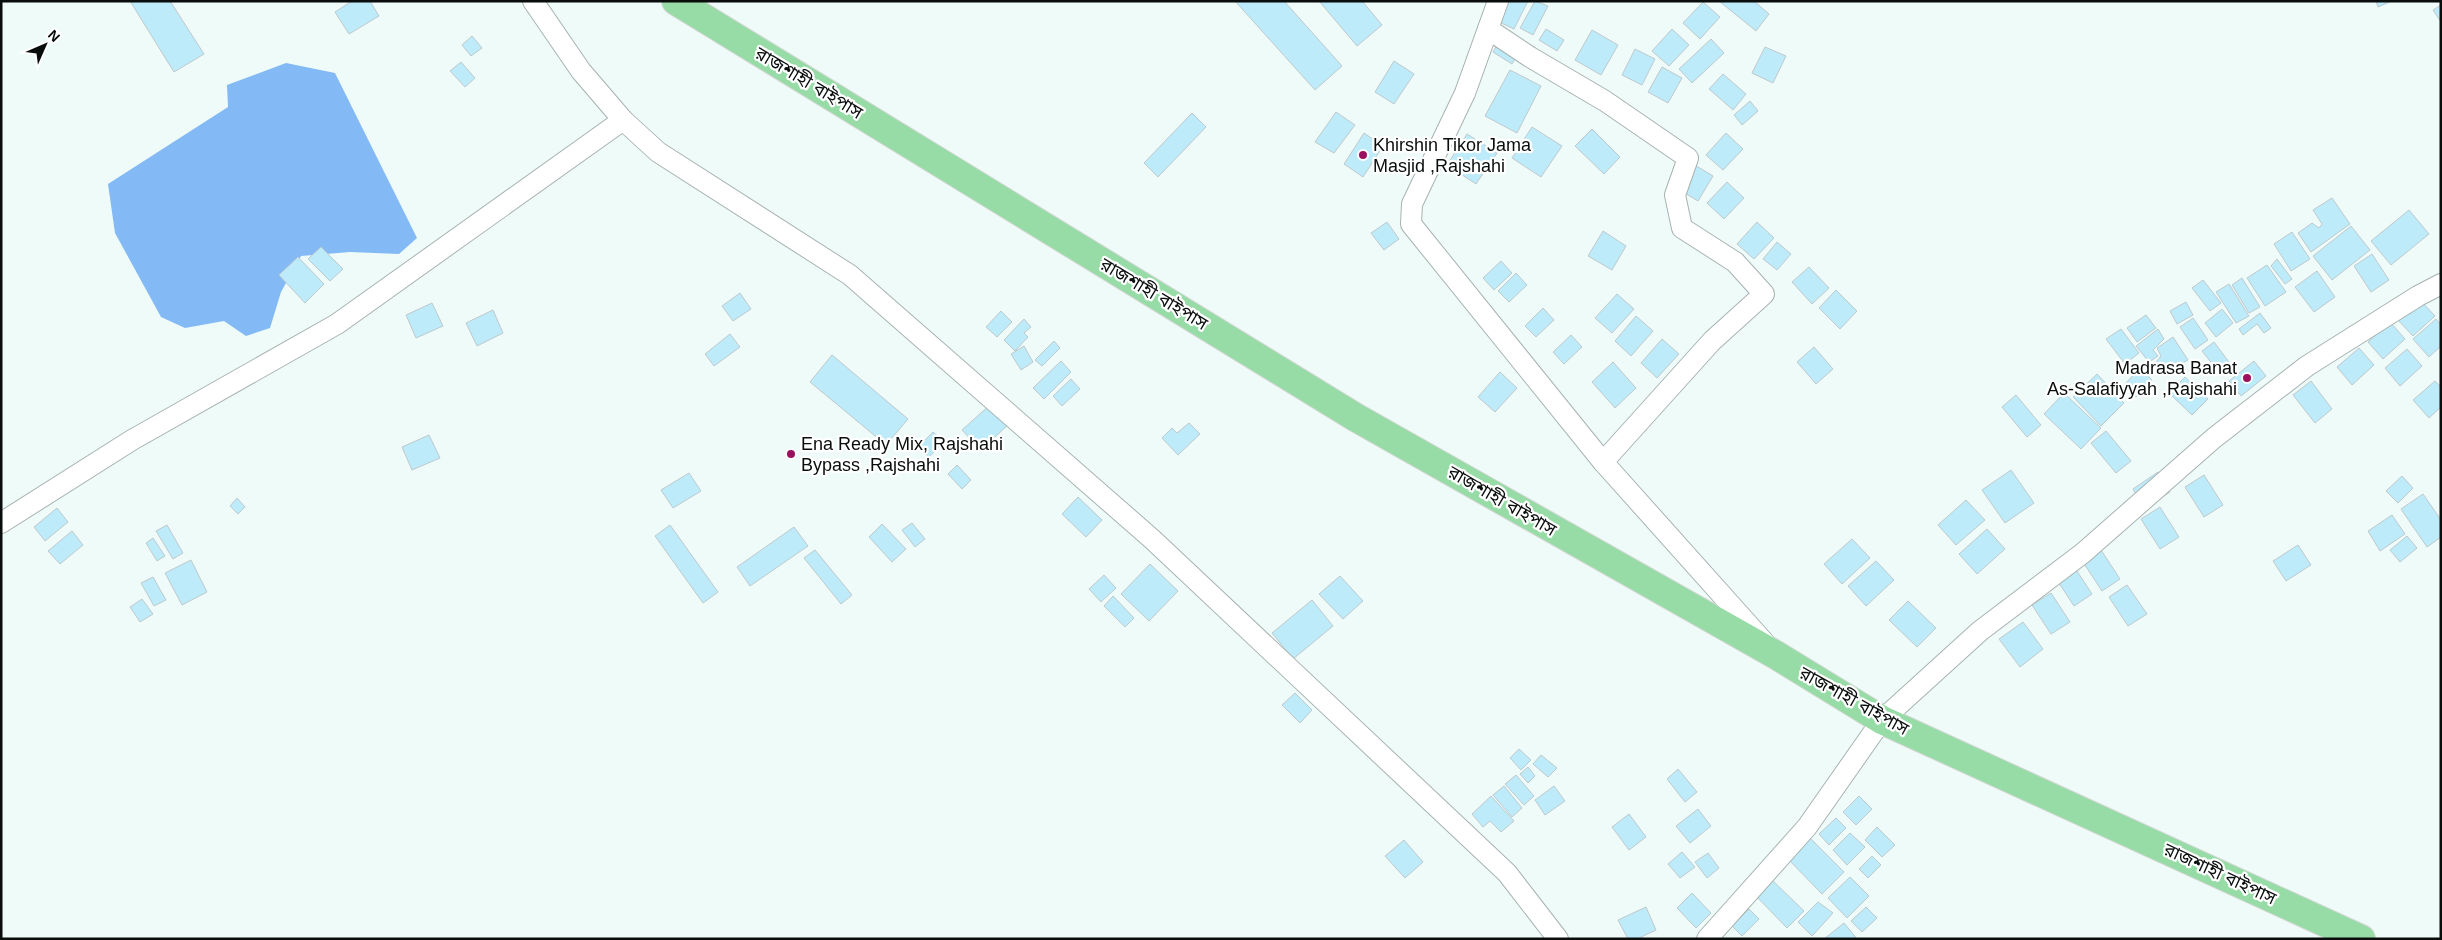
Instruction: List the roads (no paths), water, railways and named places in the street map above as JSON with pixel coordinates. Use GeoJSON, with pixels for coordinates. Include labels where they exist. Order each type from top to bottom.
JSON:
{"type":"FeatureCollection","features":[{"type":"Feature","properties":{"kind":"highway","name":"রাজশাহী বাইপাস"},"geometry":{"type":"LineString","coordinates":[[676,1],[1355,417],[1776,656],[1882,720],[2361,939]]}},
{"type":"Feature","properties":{"kind":"street"},"geometry":{"type":"LineString","coordinates":[[533,1],[581,71],[623,120],[658,152],[850,275],[1130,520],[1507,873],[1558,939]]}},
{"type":"Feature","properties":{"kind":"street"},"geometry":{"type":"LineString","coordinates":[[1498,1],[1465,93],[1412,204],[1411,224],[1603,462],[1776,656]]}},
{"type":"Feature","properties":{"kind":"street"},"geometry":{"type":"LineString","coordinates":[[1488,29],[1530,57],[1605,101],[1688,158],[1676,195],[1682,228],[1735,262],[1764,294],[1712,341],[1603,462]]}},
{"type":"Feature","properties":{"kind":"street"},"geometry":{"type":"LineString","coordinates":[[1,524],[132,440],[337,324],[623,120]]}},
{"type":"Feature","properties":{"kind":"street"},"geometry":{"type":"LineString","coordinates":[[1707,939],[1807,827],[1882,720],[1980,631],[2083,553],[2214,438],[2307,366],[2418,296],[2441,284]]}},
{"type":"Feature","properties":{"kind":"water"},"geometry":{"type":"Polygon","coordinates":[[[286,63],[335,73],[417,238],[399,254],[350,252],[301,256],[281,292],[270,328],[246,336],[224,321],[185,328],[161,317],[115,233],[108,184],[228,107],[227,85],[286,63]]]}},
{"type":"Feature","properties":{"kind":"place","name":"Khirshin Tikor Jama Masjid ,Rajshahi"},"geometry":{"type":"Point","coordinates":[1363,155]}},
{"type":"Feature","properties":{"kind":"place","name":"Madrasa Banat As-Salafiyyah ,Rajshahi"},"geometry":{"type":"Point","coordinates":[2247,378]}},
{"type":"Feature","properties":{"kind":"place","name":"Ena Ready Mix, Rajshahi Bypass ,Rajshahi"},"geometry":{"type":"Point","coordinates":[791,454]}}]}
